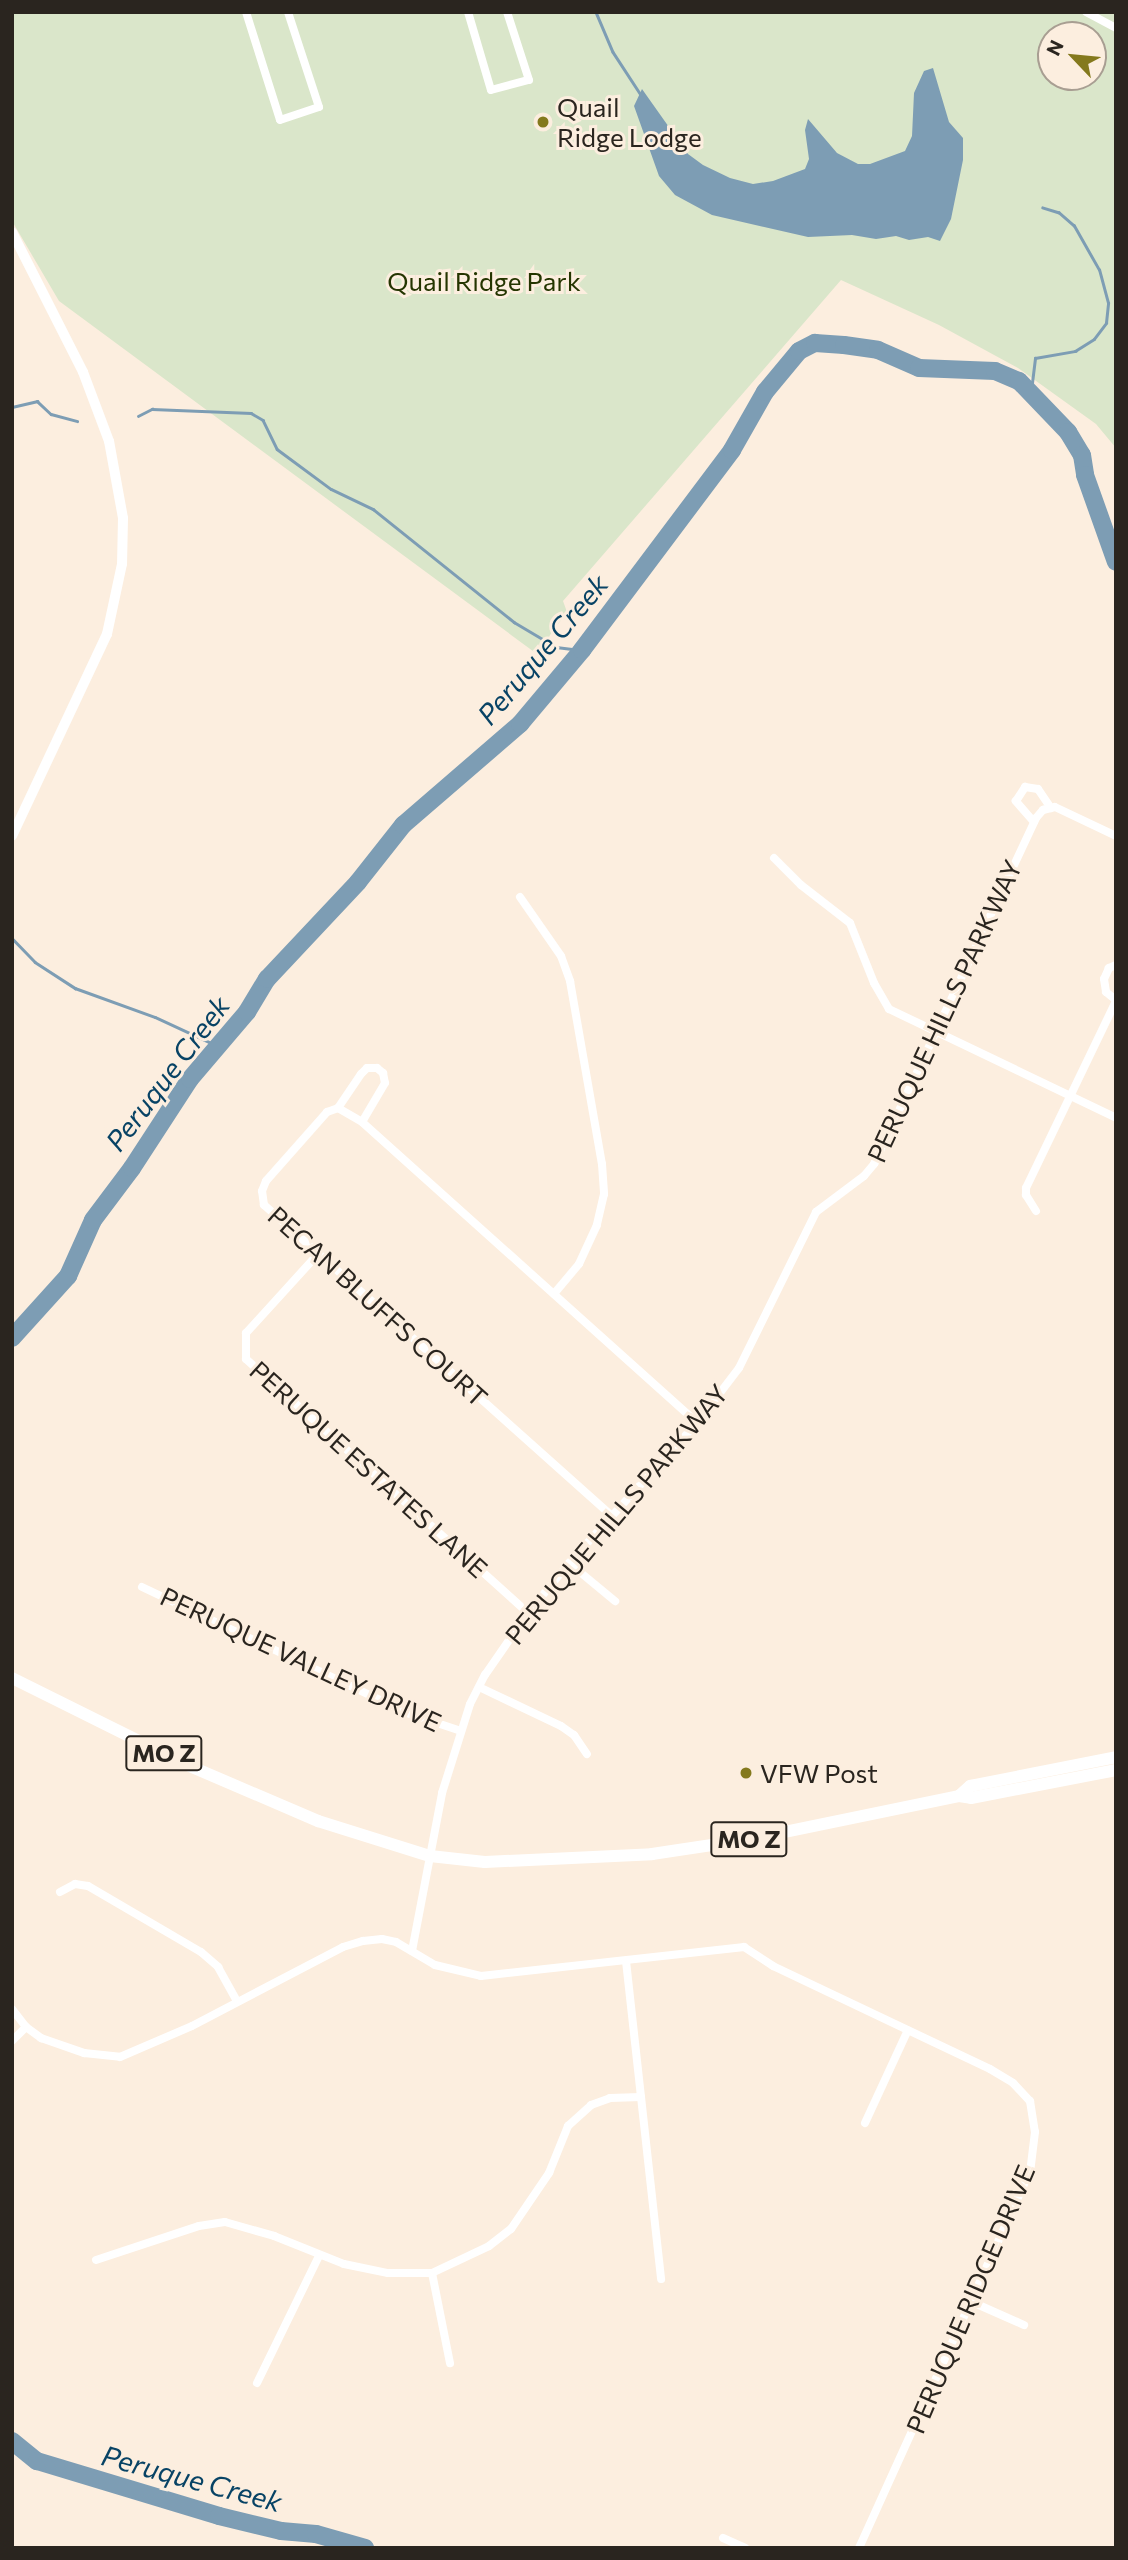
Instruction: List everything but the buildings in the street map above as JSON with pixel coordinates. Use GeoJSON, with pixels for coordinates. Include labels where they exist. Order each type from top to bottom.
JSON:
{"type":"FeatureCollection","features":[{"type":"Feature","properties":{"kind":"main road"},"geometry":{"type":"LineString","coordinates":[[12,232],[83,372],[104,425],[122,499],[123,542],[119,587],[104,643],[12,836]]}},
{"type":"Feature","properties":{"kind":"main road","name":"MO Z"},"geometry":{"type":"LineString","coordinates":[[12,1678],[265,1799],[356,1835],[430,1856],[485,1862],[652,1854],[746,1840],[959,1796],[971,1798],[1116,1770]]}},
{"type":"Feature","properties":{"kind":"main road","name":"MO Z"},"geometry":{"type":"LineString","coordinates":[[959,1796],[970,1786],[1116,1757]]}},
{"type":"Feature","properties":{"kind":"street"},"geometry":{"type":"LineString","coordinates":[[246,12],[280,120],[320,107],[288,12]]}},
{"type":"Feature","properties":{"kind":"street"},"geometry":{"type":"LineString","coordinates":[[468,12],[491,90],[529,80],[507,12]]}},
{"type":"Feature","properties":{"kind":"street"},"geometry":{"type":"LineString","coordinates":[[1086,12],[1116,28]]}},
{"type":"Feature","properties":{"kind":"street"},"geometry":{"type":"LineString","coordinates":[[1034,822],[1016,801],[1025,787],[1038,789],[1047,809],[1055,807],[1116,836]]}},
{"type":"Feature","properties":{"kind":"street","name":"PERUQUE HILLS PARKWAY"},"geometry":{"type":"LineString","coordinates":[[412,1951],[442,1793],[461,1731],[479,1687],[528,1613],[569,1563],[697,1423],[739,1368],[816,1212],[864,1176],[874,1164],[1034,822],[1047,809]]}},
{"type":"Feature","properties":{"kind":"street"},"geometry":{"type":"LineString","coordinates":[[774,858],[801,885],[850,923],[874,983],[889,1009],[1116,1118]]}},
{"type":"Feature","properties":{"kind":"street"},"geometry":{"type":"LineString","coordinates":[[520,897],[561,956],[570,981],[602,1164],[604,1194],[597,1225],[579,1264],[554,1294]]}},
{"type":"Feature","properties":{"kind":"street"},"geometry":{"type":"LineString","coordinates":[[1035,1211],[1026,1195],[1026,1188],[1116,1000],[1106,992],[1104,979],[1109,968],[1116,965]]}},
{"type":"Feature","properties":{"kind":"street","name":"PECAN BLUFFS COURT"},"geometry":{"type":"LineString","coordinates":[[362,1122],[385,1083],[383,1073],[377,1068],[367,1068],[360,1074],[338,1108],[327,1112],[266,1181],[262,1191],[264,1205],[612,1516]]}},
{"type":"Feature","properties":{"kind":"street"},"geometry":{"type":"LineString","coordinates":[[338,1108],[348,1111],[362,1122],[697,1423]]}},
{"type":"Feature","properties":{"kind":"street","name":"PERUQUE ESTATES LANE"},"geometry":{"type":"LineString","coordinates":[[318,1254],[246,1334],[246,1359],[528,1613]]}},
{"type":"Feature","properties":{"kind":"street"},"geometry":{"type":"LineString","coordinates":[[569,1563],[615,1601]]}},
{"type":"Feature","properties":{"kind":"street","name":"PERUQUE VALLEY DRIVE"},"geometry":{"type":"LineString","coordinates":[[142,1587],[407,1713],[461,1731]]}},
{"type":"Feature","properties":{"kind":"street"},"geometry":{"type":"LineString","coordinates":[[479,1687],[561,1726],[574,1735],[587,1754]]}},
{"type":"Feature","properties":{"kind":"street"},"geometry":{"type":"LineString","coordinates":[[60,1892],[75,1884],[88,1886],[201,1952],[218,1967],[236,2000]]}},
{"type":"Feature","properties":{"kind":"street","name":"PERUQUE RIDGE DRIVE"},"geometry":{"type":"LineString","coordinates":[[12,2009],[26,2027],[59,2045],[85,2053],[120,2057],[192,2026],[236,2000],[343,1947],[382,1939],[412,1951],[435,1965],[481,1976],[744,1947],[773,1966],[990,2069],[1013,2083],[1030,2101],[1035,2132],[1030,2171],[859,2548]]}},
{"type":"Feature","properties":{"kind":"street"},"geometry":{"type":"LineString","coordinates":[[626,1961],[661,2279]]}},
{"type":"Feature","properties":{"kind":"street"},"geometry":{"type":"LineString","coordinates":[[12,2041],[26,2027]]}},
{"type":"Feature","properties":{"kind":"street"},"geometry":{"type":"LineString","coordinates":[[865,2123],[908,2031]]}},
{"type":"Feature","properties":{"kind":"street"},"geometry":{"type":"LineString","coordinates":[[96,2260],[199,2226],[225,2222],[274,2236],[319,2256],[388,2273],[432,2273],[489,2246],[511,2229],[536,2196],[568,2126],[592,2105],[610,2098],[641,2097]]}},
{"type":"Feature","properties":{"kind":"street"},"geometry":{"type":"LineString","coordinates":[[257,2383],[319,2256]]}},
{"type":"Feature","properties":{"kind":"street"},"geometry":{"type":"LineString","coordinates":[[432,2273],[450,2363]]}},
{"type":"Feature","properties":{"kind":"street"},"geometry":{"type":"LineString","coordinates":[[972,2302],[1024,2325]]}},
{"type":"Feature","properties":{"kind":"street"},"geometry":{"type":"LineString","coordinates":[[723,2538],[745,2548]]}},
{"type":"Feature","properties":{"kind":"green space","name":"Quail Ridge Park"},"geometry":{"type":"Polygon","coordinates":[[[12,12],[1116,12],[1116,448],[1096,424],[1018,368],[939,325],[841,280],[563,601],[567,612],[550,635],[541,657],[59,301],[12,221],[12,12]]]}},
{"type":"Feature","properties":{"kind":"water"},"geometry":{"type":"Polygon","coordinates":[[[933,68],[949,122],[963,138],[963,160],[951,219],[940,241],[928,237],[909,240],[896,236],[876,239],[852,235],[808,237],[712,215],[675,195],[659,176],[634,106],[642,89],[688,154],[703,165],[730,178],[753,184],[773,181],[805,169],[809,159],[805,130],[808,119],[837,153],[858,164],[870,164],[905,151],[912,136],[914,93],[924,71],[933,68]]]}},
{"type":"Feature","properties":{"kind":"waterway"},"geometry":{"type":"LineString","coordinates":[[596,12],[613,52],[641,95]]}},
{"type":"Feature","properties":{"kind":"waterway"},"geometry":{"type":"LineString","coordinates":[[1031,391],[1035,358],[1075,351],[1094,339],[1106,323],[1108,303],[1099,270],[1074,226],[1059,213],[1043,208]]}},
{"type":"Feature","properties":{"kind":"waterway","name":"Peruque Creek"},"geometry":{"type":"LineString","coordinates":[[12,1338],[68,1276],[93,1220],[132,1168],[190,1079],[247,1012],[267,979],[358,882],[403,825],[520,724],[582,650],[732,450],[765,392],[799,351],[815,343],[844,345],[878,350],[919,368],[995,371],[1019,381],[1068,432],[1082,455],[1085,475],[1116,562]]}},
{"type":"Feature","properties":{"kind":"waterway"},"geometry":{"type":"LineString","coordinates":[[12,407],[37,401],[51,414],[77,421]]}},
{"type":"Feature","properties":{"kind":"waterway"},"geometry":{"type":"LineString","coordinates":[[138,416],[152,409],[251,413],[263,420],[277,449],[331,489],[373,509],[514,622],[556,647],[582,650]]}},
{"type":"Feature","properties":{"kind":"waterway"},"geometry":{"type":"LineString","coordinates":[[12,938],[35,962],[75,988],[155,1017],[218,1046]]}},
{"type":"Feature","properties":{"kind":"waterway","name":"Peruque Creek"},"geometry":{"type":"LineString","coordinates":[[12,2441],[37,2461],[219,2516],[281,2531],[316,2534],[365,2548]]}},
{"type":"Feature","properties":{"kind":"place","name":"Quail Ridge Lodge"},"geometry":{"type":"Point","coordinates":[543,122]}},
{"type":"Feature","properties":{"kind":"place","name":"VFW Post"},"geometry":{"type":"Point","coordinates":[746,1773]}}]}
